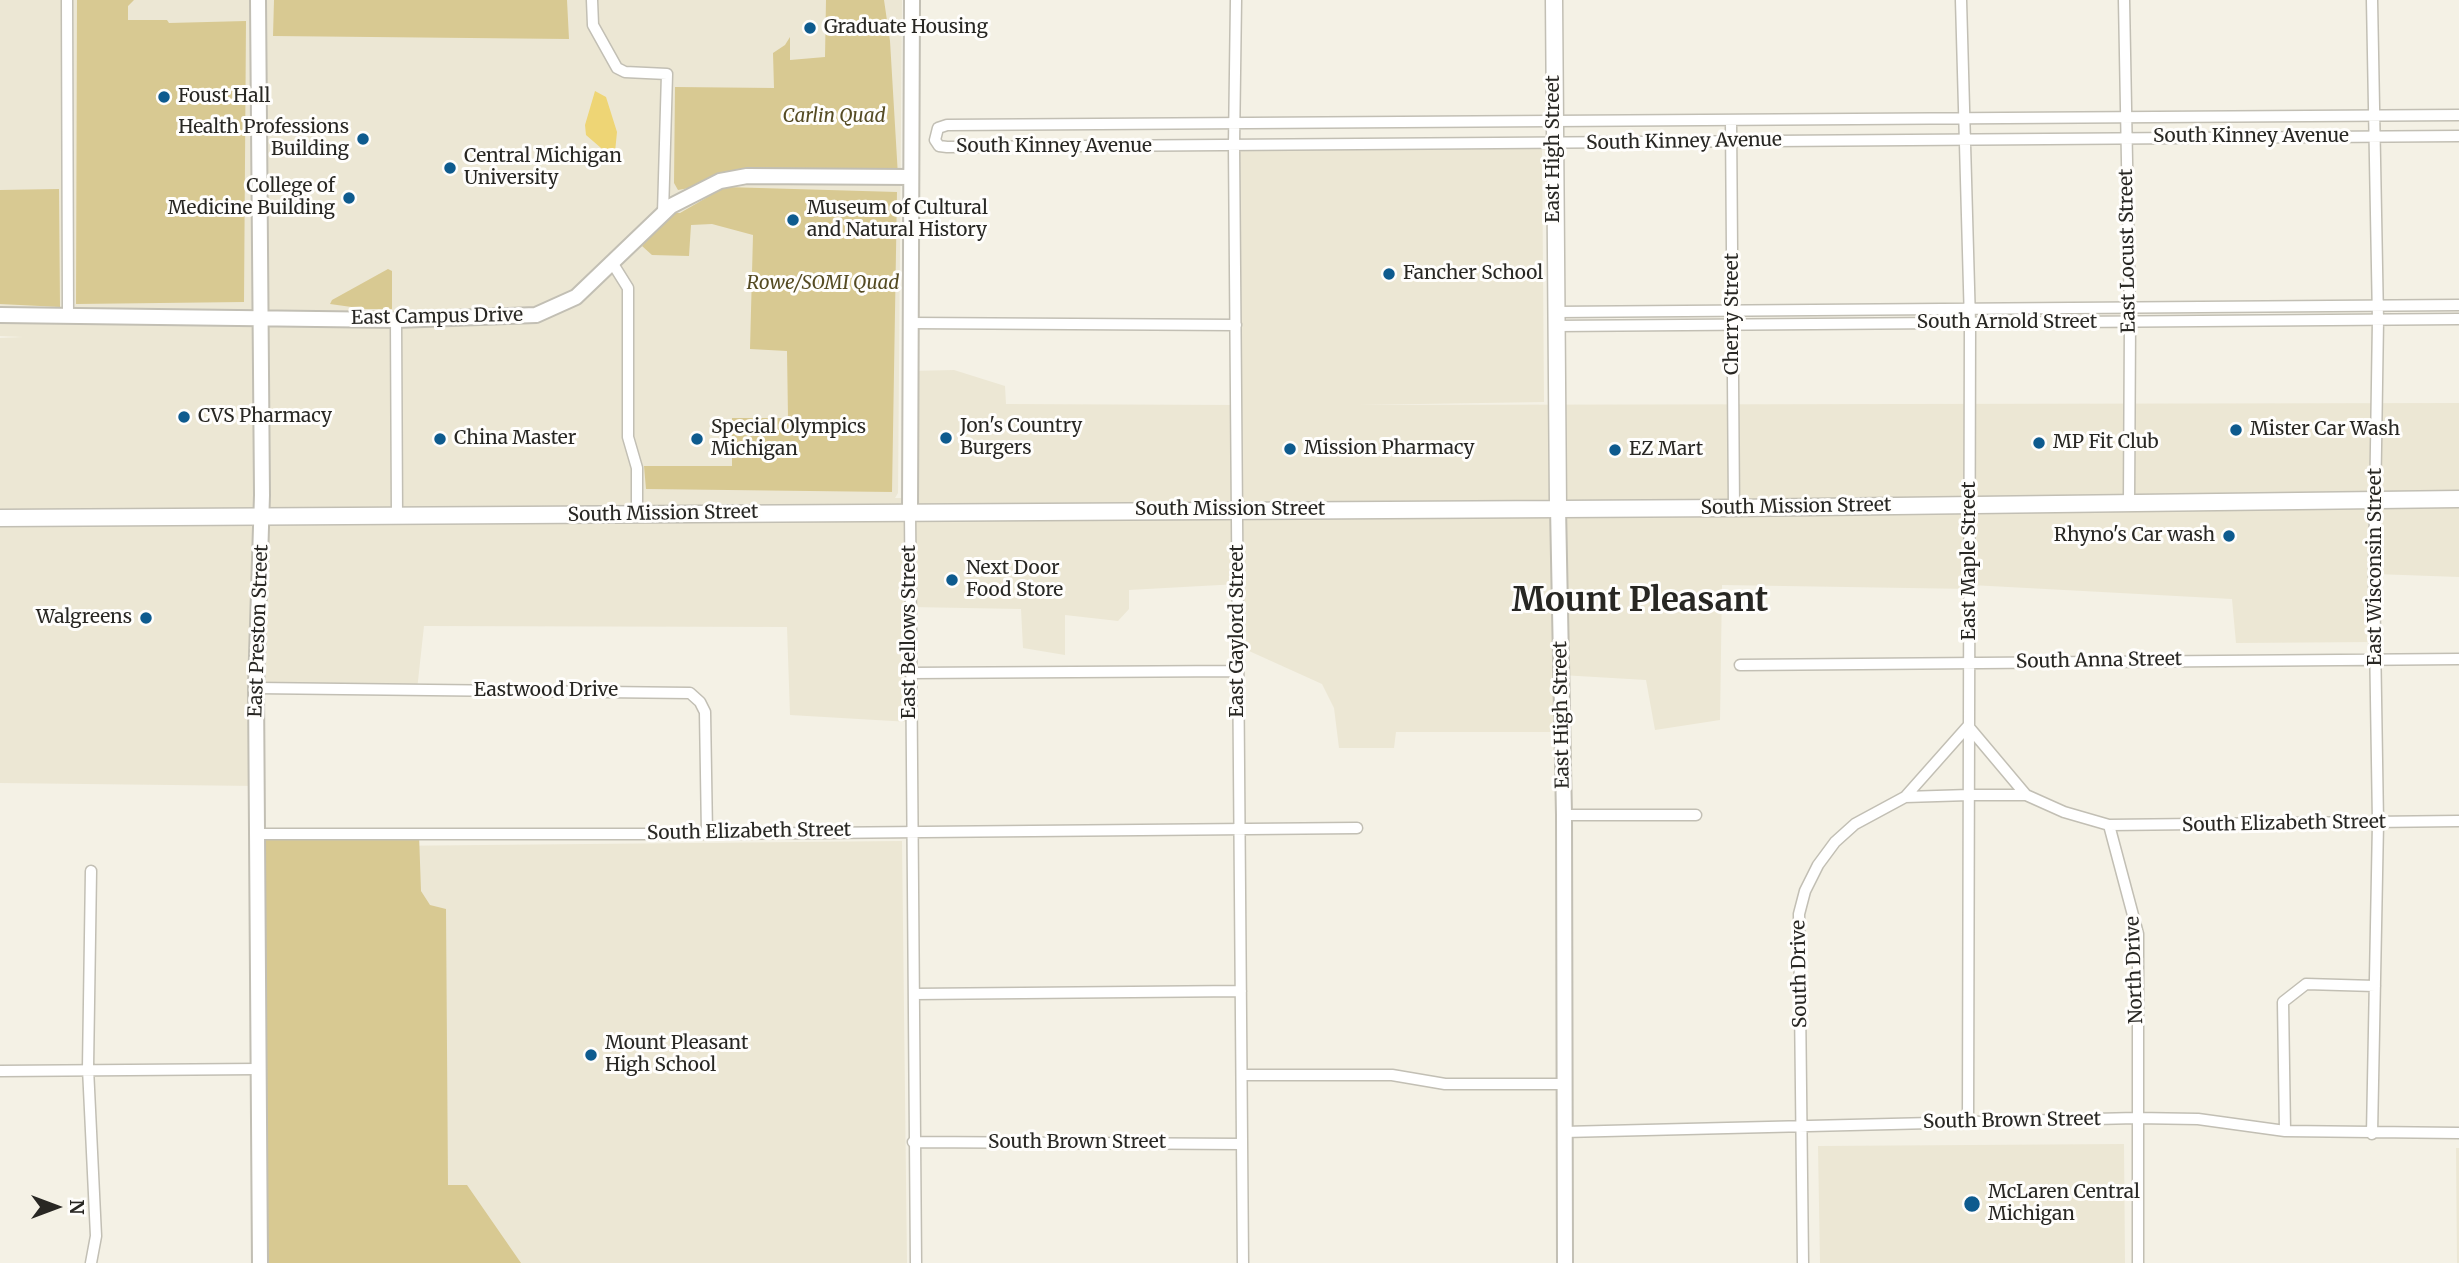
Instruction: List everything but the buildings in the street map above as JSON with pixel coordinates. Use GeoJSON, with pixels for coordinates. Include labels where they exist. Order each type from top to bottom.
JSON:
{"type":"FeatureCollection","features":[{"type":"Feature","properties":{"kind":"main road","name":"East High Street"},"geometry":{"type":"LineString","coordinates":[[1554,0],[1558,507]]}},
{"type":"Feature","properties":{"kind":"main road","name":"South Mission Street"},"geometry":{"type":"LineString","coordinates":[[0,518],[1734,508],[2459,499]]}},
{"type":"Feature","properties":{"kind":"street"},"geometry":{"type":"LineString","coordinates":[[67,0],[68,316]]}},
{"type":"Feature","properties":{"kind":"street","name":"East Preston Street"},"geometry":{"type":"LineString","coordinates":[[258,0],[262,518],[256,688],[260,1263]]}},
{"type":"Feature","properties":{"kind":"street"},"geometry":{"type":"LineString","coordinates":[[592,0],[593,25],[617,68],[625,72],[667,74],[663,214]]}},
{"type":"Feature","properties":{"kind":"street","name":"East Bellows Street"},"geometry":{"type":"LineString","coordinates":[[912,0],[909,511],[916,1263]]}},
{"type":"Feature","properties":{"kind":"street","name":"East Gaylord Street"},"geometry":{"type":"LineString","coordinates":[[1236,0],[1234,145],[1243,1263]]}},
{"type":"Feature","properties":{"kind":"street","name":"East Maple Street"},"geometry":{"type":"LineString","coordinates":[[1961,0],[1967,120],[1970,309],[1968,1122]]}},
{"type":"Feature","properties":{"kind":"street","name":"East Locust Street"},"geometry":{"type":"LineString","coordinates":[[2124,0],[2130,307],[2129,502]]}},
{"type":"Feature","properties":{"kind":"street","name":"East Wisconsin Street"},"geometry":{"type":"LineString","coordinates":[[2372,0],[2378,320],[2378,823],[2372,1134]]}},
{"type":"Feature","properties":{"kind":"street","name":"South Kinney Avenue"},"geometry":{"type":"LineString","coordinates":[[2459,116],[947,125],[938,128],[934,136],[937,145],[947,147],[2459,136]]}},
{"type":"Feature","properties":{"kind":"street","name":"Cherry Street"},"geometry":{"type":"LineString","coordinates":[[1731,120],[1734,508]]}},
{"type":"Feature","properties":{"kind":"street","name":"East Campus Drive"},"geometry":{"type":"LineString","coordinates":[[0,315],[396,320],[536,315],[576,297],[663,214],[685,197],[739,177],[911,177]]}},
{"type":"Feature","properties":{"kind":"street"},"geometry":{"type":"LineString","coordinates":[[613,264],[628,288],[628,438],[637,468],[637,515]]}},
{"type":"Feature","properties":{"kind":"street","name":"South Arnold Street"},"geometry":{"type":"LineString","coordinates":[[1555,319],[1734,310],[2459,305]]}},
{"type":"Feature","properties":{"kind":"street","name":"South Arnold Street"},"geometry":{"type":"LineString","coordinates":[[1555,319],[1734,325],[2459,319]]}},
{"type":"Feature","properties":{"kind":"street"},"geometry":{"type":"LineString","coordinates":[[396,320],[397,517]]}},
{"type":"Feature","properties":{"kind":"street"},"geometry":{"type":"LineString","coordinates":[[910,323],[1236,324]]}},
{"type":"Feature","properties":{"kind":"street","name":"East High Street"},"geometry":{"type":"LineString","coordinates":[[1558,507],[1564,816],[1565,1263]]}},
{"type":"Feature","properties":{"kind":"street","name":"South Anna Street"},"geometry":{"type":"LineString","coordinates":[[1740,665],[2459,659]]}},
{"type":"Feature","properties":{"kind":"street"},"geometry":{"type":"LineString","coordinates":[[910,673],[1238,671]]}},
{"type":"Feature","properties":{"kind":"street","name":"Eastwood Drive"},"geometry":{"type":"LineString","coordinates":[[256,688],[690,693],[701,702],[705,712],[707,834]]}},
{"type":"Feature","properties":{"kind":"street"},"geometry":{"type":"LineString","coordinates":[[1905,797],[1968,726],[2026,795]]}},
{"type":"Feature","properties":{"kind":"street"},"geometry":{"type":"LineString","coordinates":[[1969,795],[2026,795],[2063,812],[2109,825]]}},
{"type":"Feature","properties":{"kind":"street","name":"South Drive"},"geometry":{"type":"LineString","coordinates":[[1803,1263],[1799,914],[1805,891],[1818,865],[1835,842],[1855,824],[1905,797],[1969,795]]}},
{"type":"Feature","properties":{"kind":"street"},"geometry":{"type":"LineString","coordinates":[[1564,816],[1696,815]]}},
{"type":"Feature","properties":{"kind":"street","name":"South Elizabeth Street"},"geometry":{"type":"LineString","coordinates":[[2109,825],[2459,821]]}},
{"type":"Feature","properties":{"kind":"street","name":"North Drive"},"geometry":{"type":"LineString","coordinates":[[2109,825],[2114,853],[2132,903],[2138,934],[2138,1263]]}},
{"type":"Feature","properties":{"kind":"street","name":"South Elizabeth Street"},"geometry":{"type":"LineString","coordinates":[[257,834],[707,834],[911,830],[1357,828]]}},
{"type":"Feature","properties":{"kind":"street"},"geometry":{"type":"LineString","coordinates":[[91,1263],[96,1236],[88,1068],[92,871]]}},
{"type":"Feature","properties":{"kind":"street"},"geometry":{"type":"LineString","coordinates":[[2285,1131],[2283,1002],[2306,984],[2375,986]]}},
{"type":"Feature","properties":{"kind":"street"},"geometry":{"type":"LineString","coordinates":[[914,994],[1241,991]]}},
{"type":"Feature","properties":{"kind":"street"},"geometry":{"type":"LineString","coordinates":[[0,1070],[258,1069]]}},
{"type":"Feature","properties":{"kind":"street"},"geometry":{"type":"LineString","coordinates":[[1242,1074],[1392,1075],[1445,1084],[1564,1084]]}},
{"type":"Feature","properties":{"kind":"street","name":"South Brown Street"},"geometry":{"type":"LineString","coordinates":[[1564,1132],[2136,1118],[2198,1119],[2285,1131],[2459,1133]]}},
{"type":"Feature","properties":{"kind":"street","name":"South Brown Street"},"geometry":{"type":"LineString","coordinates":[[913,1142],[1242,1144]]}},
{"type":"Feature","properties":{"kind":"shaded area"},"geometry":{"type":"Polygon","coordinates":[[[0,0],[902,0],[898,493],[895,498],[907,498],[910,371],[954,370],[1005,386],[1006,404],[1236,405],[1234,145],[1542,143],[1544,402],[1357,405],[2459,403],[2459,577],[2375,574],[2375,642],[2236,643],[2232,599],[1971,585],[1971,589],[1722,585],[1720,720],[1655,730],[1646,680],[1561,675],[1562,732],[1396,732],[1394,748],[1339,748],[1334,708],[1322,684],[1238,646],[1238,584],[1129,590],[1129,609],[1118,621],[1065,615],[1065,655],[1023,648],[1021,609],[910,607],[910,722],[790,715],[787,627],[424,626],[417,690],[256,689],[257,786],[0,783],[0,338],[23,337],[0,336],[0,0]]]}},
{"type":"Feature","properties":{"kind":"shaded area"},"geometry":{"type":"Polygon","coordinates":[[[595,91],[606,97],[617,132],[615,152],[610,156],[602,155],[601,148],[586,135],[585,125],[595,91]]]}},
{"type":"Feature","properties":{"kind":"shaded area","name":"Mount Pleasant High School"},"geometry":{"type":"Polygon","coordinates":[[[902,841],[907,1263],[279,1263],[275,847],[902,841]]]}},
{"type":"Feature","properties":{"kind":"shaded area","name":"McLaren Central Michigan"},"geometry":{"type":"Polygon","coordinates":[[[2124,1144],[2125,1263],[1820,1263],[1818,1146],[2124,1144]]]}},
{"type":"Feature","properties":{"kind":"shaded area"},"geometry":{"type":"Polygon","coordinates":[[[2456,1148],[2459,1148],[2459,1263],[2457,1263],[2456,1148]]]}},
{"type":"Feature","properties":{"kind":"green space"},"geometry":{"type":"Polygon","coordinates":[[[77,0],[134,0],[128,6],[128,20],[167,20],[169,23],[246,21],[244,302],[76,304],[77,0]]]}},
{"type":"Feature","properties":{"kind":"green space"},"geometry":{"type":"Polygon","coordinates":[[[274,0],[567,0],[569,39],[273,36],[274,0]]]}},
{"type":"Feature","properties":{"kind":"green space","name":"Carlin Quad"},"geometry":{"type":"Polygon","coordinates":[[[826,0],[884,0],[890,41],[898,176],[759,176],[678,190],[674,183],[675,87],[774,88],[773,53],[785,45],[790,37],[790,60],[825,57],[826,0]]]}},
{"type":"Feature","properties":{"kind":"green space","name":"Rowe/SOMI Quad"},"geometry":{"type":"Polygon","coordinates":[[[725,187],[897,192],[892,492],[646,489],[644,466],[732,466],[732,418],[788,418],[787,351],[750,349],[753,235],[712,224],[691,225],[689,256],[652,255],[642,246],[672,213],[680,213],[725,187]]]}},
{"type":"Feature","properties":{"kind":"green space"},"geometry":{"type":"Polygon","coordinates":[[[59,189],[60,307],[0,304],[0,190],[59,189]]]}},
{"type":"Feature","properties":{"kind":"green space"},"geometry":{"type":"Polygon","coordinates":[[[388,269],[392,271],[392,309],[330,304],[332,300],[388,269]]]}},
{"type":"Feature","properties":{"kind":"green space"},"geometry":{"type":"Polygon","coordinates":[[[257,834],[419,834],[421,891],[430,905],[446,909],[448,1185],[467,1185],[521,1263],[260,1263],[257,834]]]}},
{"type":"Feature","properties":{"kind":"place","name":"Graduate Housing"},"geometry":{"type":"Point","coordinates":[810,28]}},
{"type":"Feature","properties":{"kind":"place","name":"Foust Hall"},"geometry":{"type":"Point","coordinates":[164,97]}},
{"type":"Feature","properties":{"kind":"place","name":"Health Professions Building"},"geometry":{"type":"Point","coordinates":[363,139]}},
{"type":"Feature","properties":{"kind":"place","name":"Central Michigan University"},"geometry":{"type":"Point","coordinates":[450,168]}},
{"type":"Feature","properties":{"kind":"place","name":"College of Medicine Building"},"geometry":{"type":"Point","coordinates":[349,198]}},
{"type":"Feature","properties":{"kind":"place","name":"Museum of Cultural and Natural History"},"geometry":{"type":"Point","coordinates":[793,220]}},
{"type":"Feature","properties":{"kind":"place","name":"Fancher School"},"geometry":{"type":"Point","coordinates":[1389,274]}},
{"type":"Feature","properties":{"kind":"place","name":"CVS Pharmacy"},"geometry":{"type":"Point","coordinates":[184,417]}},
{"type":"Feature","properties":{"kind":"place","name":"Mister Car Wash"},"geometry":{"type":"Point","coordinates":[2236,430]}},
{"type":"Feature","properties":{"kind":"place","name":"Jon's Country Burgers"},"geometry":{"type":"Point","coordinates":[946,438]}},
{"type":"Feature","properties":{"kind":"place","name":"China Master"},"geometry":{"type":"Point","coordinates":[440,439]}},
{"type":"Feature","properties":{"kind":"place","name":"Special Olympics Michigan"},"geometry":{"type":"Point","coordinates":[697,439]}},
{"type":"Feature","properties":{"kind":"place","name":"MP Fit Club"},"geometry":{"type":"Point","coordinates":[2039,443]}},
{"type":"Feature","properties":{"kind":"place","name":"Mission Pharmacy"},"geometry":{"type":"Point","coordinates":[1290,449]}},
{"type":"Feature","properties":{"kind":"place","name":"EZ Mart"},"geometry":{"type":"Point","coordinates":[1615,450]}},
{"type":"Feature","properties":{"kind":"place","name":"Rhyno's Car wash"},"geometry":{"type":"Point","coordinates":[2229,536]}},
{"type":"Feature","properties":{"kind":"place","name":"Next Door Food Store"},"geometry":{"type":"Point","coordinates":[952,580]}},
{"type":"Feature","properties":{"kind":"place","name":"Walgreens"},"geometry":{"type":"Point","coordinates":[146,618]}},
{"type":"Feature","properties":{"kind":"place","name":"Mount Pleasant High School"},"geometry":{"type":"Point","coordinates":[591,1055]}},
{"type":"Feature","properties":{"kind":"place","name":"McLaren Central Michigan"},"geometry":{"type":"Point","coordinates":[1972,1204]}},
{"type":"Feature","properties":{"kind":"district","name":"Mount Pleasant"},"geometry":{"type":"Point","coordinates":[1640,602]}}]}
